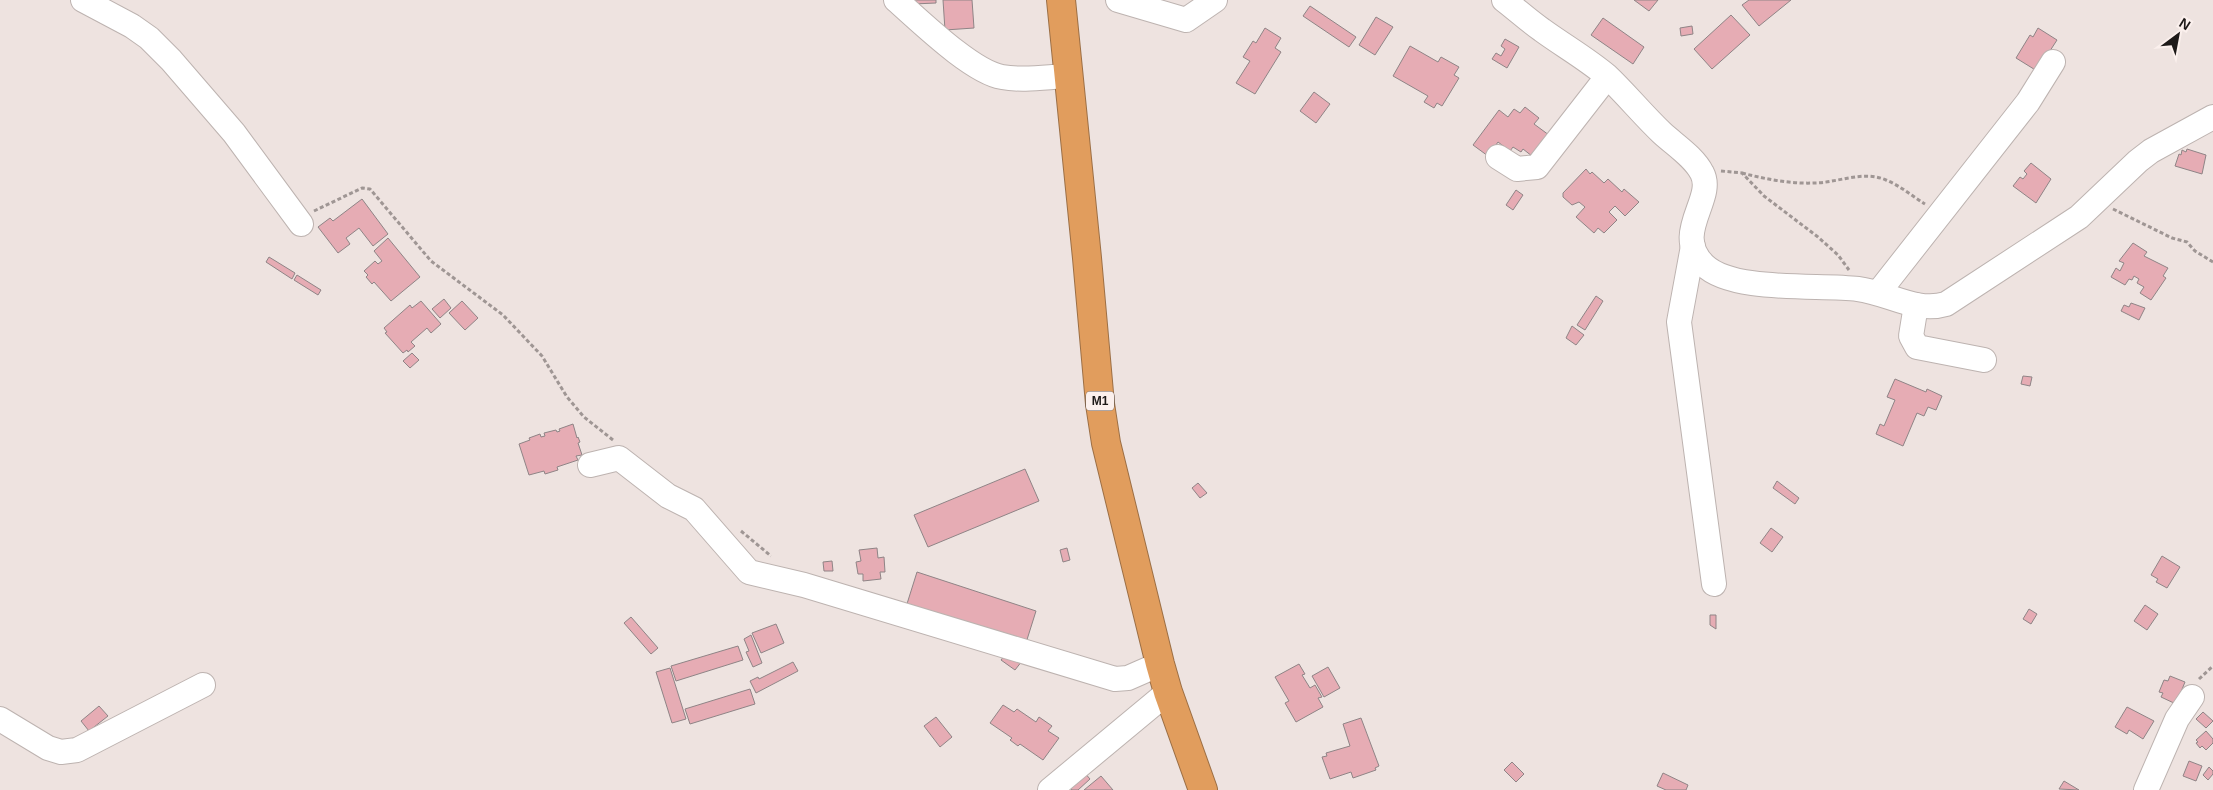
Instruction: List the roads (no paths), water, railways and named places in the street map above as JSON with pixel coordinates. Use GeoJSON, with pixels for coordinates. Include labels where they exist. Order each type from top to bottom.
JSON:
{"type":"FeatureCollection","features":[{"type":"Feature","properties":{"kind":"highway","name":"M1"},"geometry":{"type":"LineString","coordinates":[[1061,0],[1088,258],[1100,404],[1106,443],[1160,664],[1203,790]]}},
{"type":"Feature","properties":{"kind":"street"},"geometry":{"type":"LineString","coordinates":[[83,0],[132,26],[149,38],[171,60],[234,133],[300,224]]}},
{"type":"Feature","properties":{"kind":"street"},"geometry":{"type":"LineString","coordinates":[[896,0],[939,39],[992,74],[1020,79],[1068,76]]}},
{"type":"Feature","properties":{"kind":"street"},"geometry":{"type":"LineString","coordinates":[[1118,0],[1186,20],[1215,0]]}},
{"type":"Feature","properties":{"kind":"street"},"geometry":{"type":"LineString","coordinates":[[1504,0],[1607,77],[1646,118],[1697,165],[1704,175],[1704,189],[1692,225],[1691,238],[1693,246],[1704,265],[1724,277],[1762,285],[1869,291],[1932,308],[1957,298],[2079,217],[2151,151],[2212,120]]}},
{"type":"Feature","properties":{"kind":"street"},"geometry":{"type":"LineString","coordinates":[[1869,291],[1940,213],[2028,102],[2052,62]]}},
{"type":"Feature","properties":{"kind":"street"},"geometry":{"type":"LineString","coordinates":[[1498,157],[1517,168],[1537,167],[1607,77]]}},
{"type":"Feature","properties":{"kind":"street"},"geometry":{"type":"LineString","coordinates":[[1693,246],[1679,322],[1714,584]]}},
{"type":"Feature","properties":{"kind":"street"},"geometry":{"type":"LineString","coordinates":[[1916,305],[1911,336],[1917,347],[1984,360]]}},
{"type":"Feature","properties":{"kind":"street"},"geometry":{"type":"LineString","coordinates":[[590,464],[620,458],[668,496],[694,509],[749,572],[804,585],[1115,680],[1128,678],[1160,664]]}},
{"type":"Feature","properties":{"kind":"street"},"geometry":{"type":"LineString","coordinates":[[0,719],[48,748],[61,752],[77,750],[203,685]]}},
{"type":"Feature","properties":{"kind":"street"},"geometry":{"type":"LineString","coordinates":[[1050,790],[1168,692]]}},
{"type":"Feature","properties":{"kind":"street"},"geometry":{"type":"LineString","coordinates":[[2146,790],[2177,719],[2192,697]]}}]}
